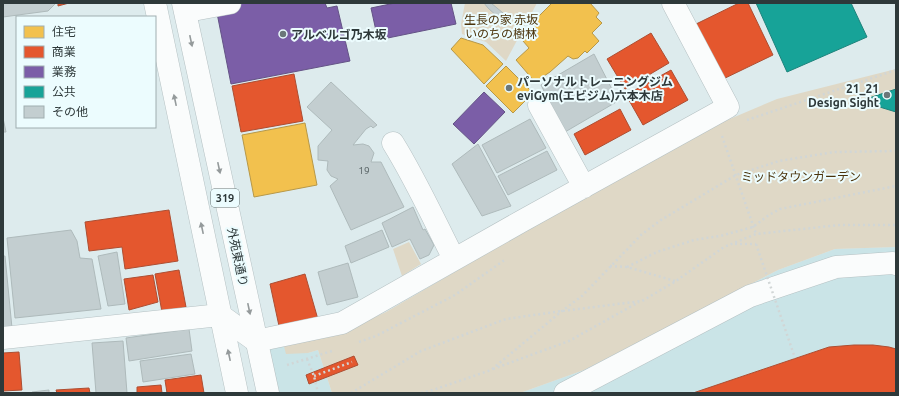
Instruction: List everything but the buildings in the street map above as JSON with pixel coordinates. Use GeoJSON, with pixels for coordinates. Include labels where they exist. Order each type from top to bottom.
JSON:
{"type":"FeatureCollection","features":[{"type":"Feature","properties":{"kind":"street","name":"319"},"geometry":{"type":"LineString","coordinates":[[155,3],[237,393]]}},
{"type":"Feature","properties":{"kind":"street"},"geometry":{"type":"LineString","coordinates":[[191,6],[230,3]]}},
{"type":"Feature","properties":{"kind":"street"},"geometry":{"type":"LineString","coordinates":[[3,338],[220,315],[256,341],[342,323],[728,107],[673,3]]}},
{"type":"Feature","properties":{"kind":"street","name":"外苑東通り"},"geometry":{"type":"LineString","coordinates":[[191,6],[256,341],[268,393]]}},
{"type":"Feature","properties":{"kind":"street"},"geometry":{"type":"LineString","coordinates":[[539,105],[584,187]]}},
{"type":"Feature","properties":{"kind":"street"},"geometry":{"type":"LineString","coordinates":[[394,143],[408,167],[454,259]]}},
{"type":"Feature","properties":{"kind":"street"},"geometry":{"type":"LineString","coordinates":[[565,393],[750,296],[836,267],[896,264]]}},
{"type":"Feature","properties":{"kind":"path"},"geometry":{"type":"LineString","coordinates":[[720,130],[756,234]]}},
{"type":"Feature","properties":{"kind":"path"},"geometry":{"type":"LineString","coordinates":[[491,370],[562,310],[582,296],[640,235],[661,220],[736,175],[779,161],[826,153],[896,151]]}},
{"type":"Feature","properties":{"kind":"path"},"geometry":{"type":"LineString","coordinates":[[627,267],[657,252],[694,240],[720,236],[754,227],[769,215],[780,210],[896,186]]}},
{"type":"Feature","properties":{"kind":"path"},"geometry":{"type":"LineString","coordinates":[[421,393],[491,370],[569,341],[676,281],[724,247],[756,234],[840,225],[896,225]]}},
{"type":"Feature","properties":{"kind":"path"},"geometry":{"type":"LineString","coordinates":[[732,244],[756,244],[795,358]]}},
{"type":"Feature","properties":{"kind":"path"},"geometry":{"type":"LineString","coordinates":[[610,266],[627,267],[676,281]]}},
{"type":"Feature","properties":{"kind":"path"},"geometry":{"type":"LineString","coordinates":[[351,393],[421,351],[506,319],[562,310],[642,301]]}},
{"type":"Feature","properties":{"kind":"path"},"geometry":{"type":"LineString","coordinates":[[307,359],[314,376],[318,393]]}},
{"type":"Feature","properties":{"kind":"path"},"geometry":{"type":"LineString","coordinates":[[314,376],[352,362]]}},
{"type":"Feature","properties":{"kind":"shaded area"},"geometry":{"type":"Polygon","coordinates":[[[896,247],[896,393],[520,393],[584,370],[778,270],[835,249],[896,247]]]}},
{"type":"Feature","properties":{"kind":"shaded area"},"geometry":{"type":"Polygon","coordinates":[[[275,340],[308,353],[318,350],[332,393],[277,393],[268,347],[275,340]]]}},
{"type":"Feature","properties":{"kind":"green space","name":"生長の家 赤坂 いのちの樹林"},"geometry":{"type":"Polygon","coordinates":[[[465,3],[537,3],[506,61],[486,42],[462,34],[461,24],[465,3]]]}},
{"type":"Feature","properties":{"kind":"green space","name":"ミッドタウンガーデン"},"geometry":{"type":"Polygon","coordinates":[[[896,69],[896,247],[835,249],[778,270],[584,370],[520,393],[332,393],[318,350],[308,353],[286,354],[282,339],[375,317],[386,312],[494,249],[718,124],[777,99],[896,69]]]}},
{"type":"Feature","properties":{"kind":"green space"},"geometry":{"type":"Polygon","coordinates":[[[409,242],[421,264],[402,276],[393,249],[409,242]]]}},
{"type":"Feature","properties":{"kind":"place","name":"アルベルゴ乃木坂"},"geometry":{"type":"Point","coordinates":[283,34]}},
{"type":"Feature","properties":{"kind":"place","name":"パーソナルトレーニングジム eviGym(エビジム)六本木店"},"geometry":{"type":"Point","coordinates":[509,88]}},
{"type":"Feature","properties":{"kind":"place","name":"21_21 Design Sight"},"geometry":{"type":"Point","coordinates":[887,95]}}]}
